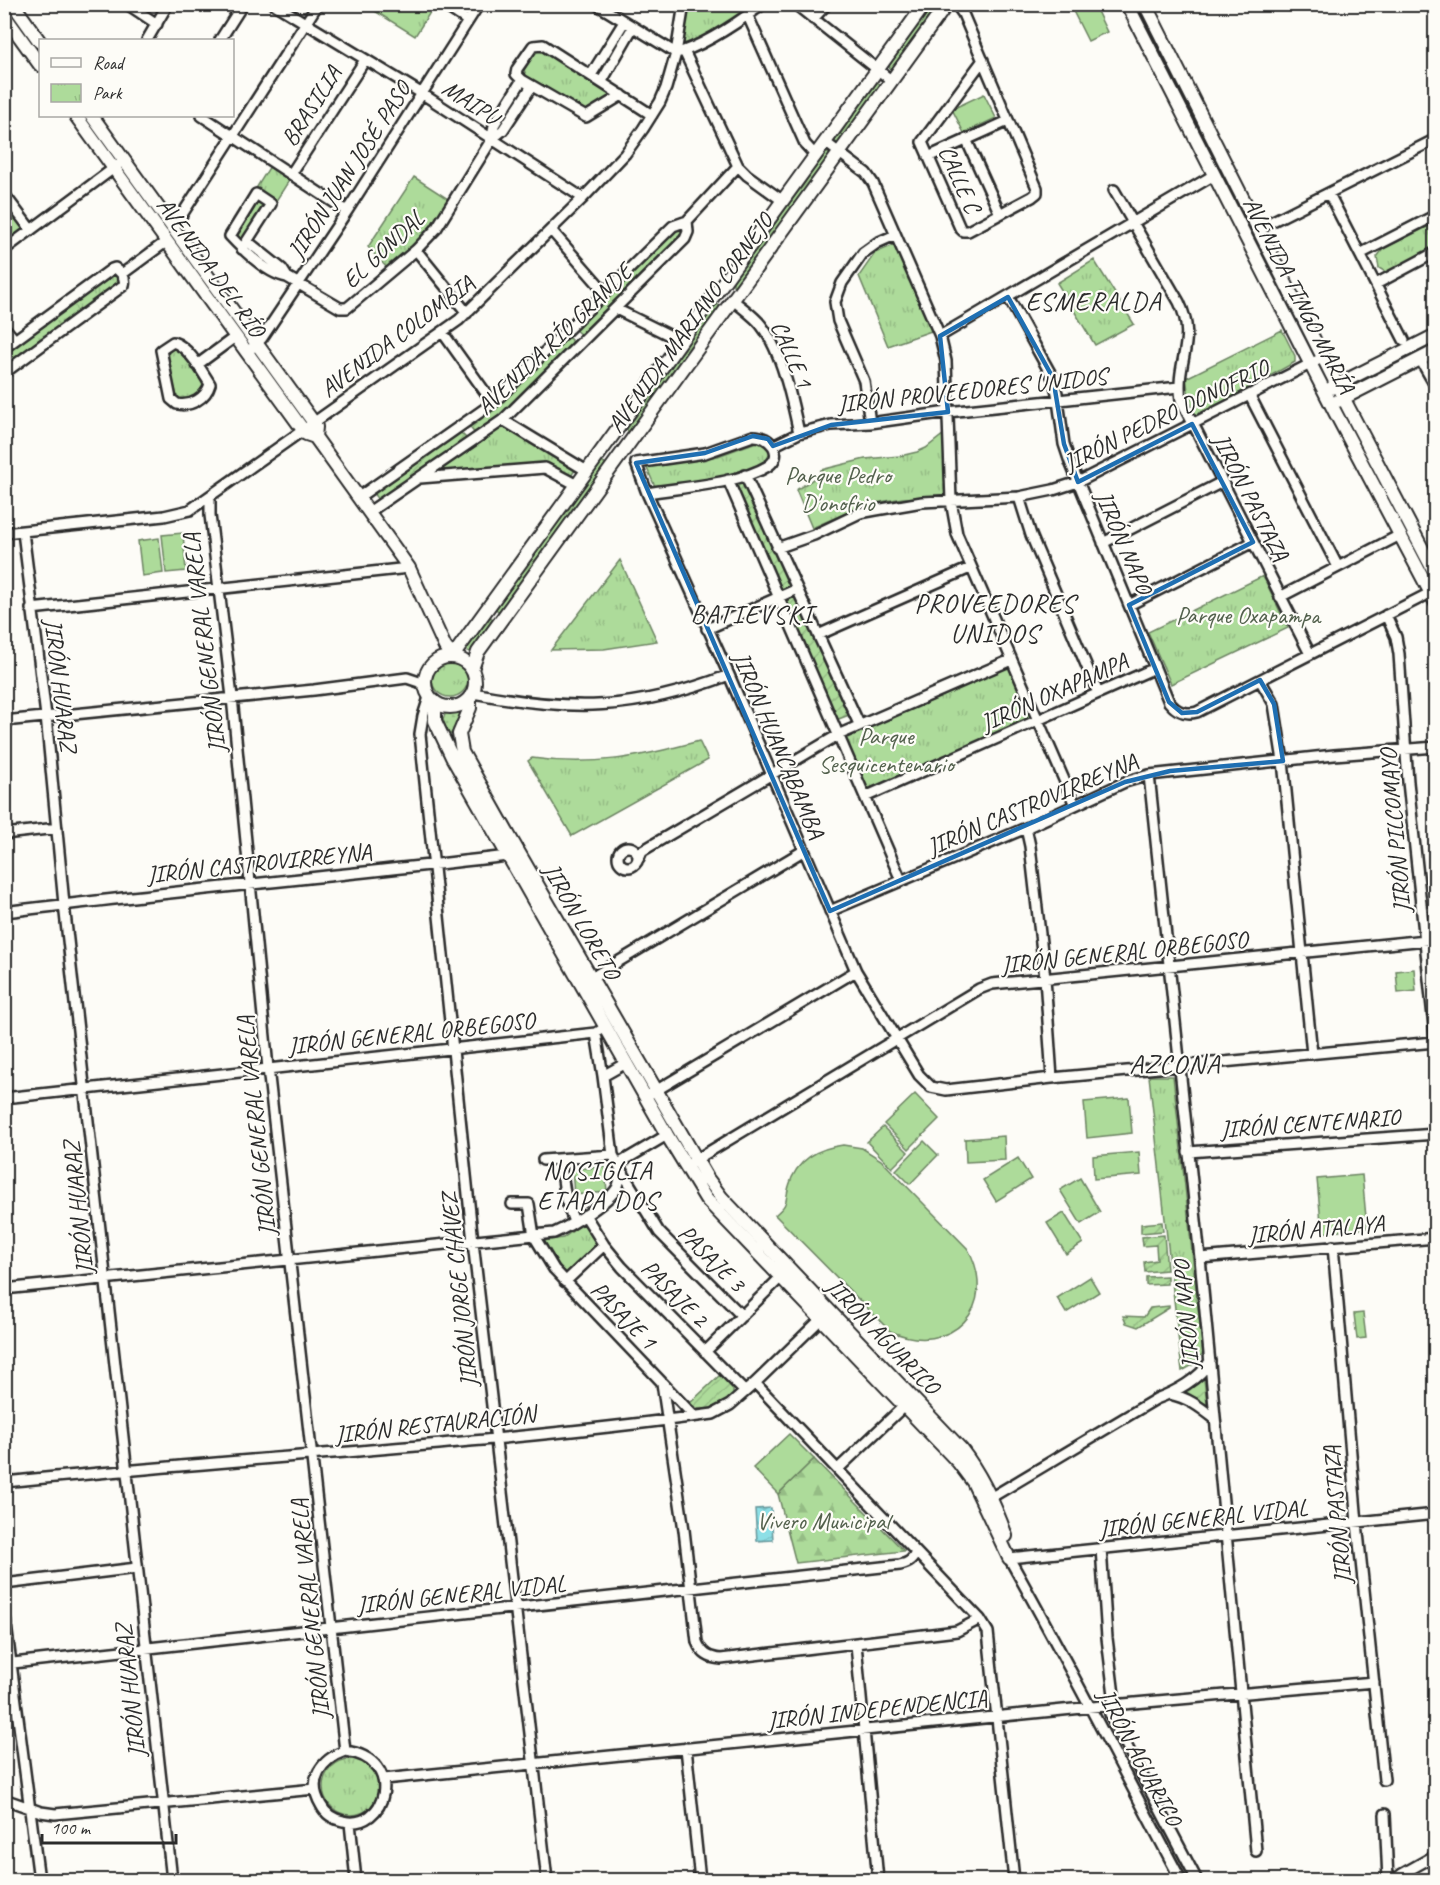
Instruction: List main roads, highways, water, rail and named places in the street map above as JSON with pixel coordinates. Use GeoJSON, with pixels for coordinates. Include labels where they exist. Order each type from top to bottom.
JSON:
{"type":"FeatureCollection","features":[{"type":"Feature","properties":{"kind":"main road"},"geometry":{"type":"LineString","coordinates":[[14,4],[39,41]]}},
{"type":"Feature","properties":{"kind":"main road","name":"AVENIDA MARIANO CORNEJO"},"geometry":{"type":"LineString","coordinates":[[452,656],[925,4]]}},
{"type":"Feature","properties":{"kind":"main road","name":"AVENIDA MARIANO CORNEJO"},"geometry":{"type":"LineString","coordinates":[[472,669],[478,652],[947,4]]}},
{"type":"Feature","properties":{"kind":"main road","name":"AVENIDA TINGO MARÍA"},"geometry":{"type":"LineString","coordinates":[[1127,4],[1331,405],[1433,598]]}},
{"type":"Feature","properties":{"kind":"main road","name":"AVENIDA TINGO MARÍA"},"geometry":{"type":"LineString","coordinates":[[1145,4],[1436,575]]}},
{"type":"Feature","properties":{"kind":"main road"},"geometry":{"type":"LineString","coordinates":[[4,15],[8,29],[39,65]]}},
{"type":"Feature","properties":{"kind":"main road","name":"AVENIDA DEL RÍO"},"geometry":{"type":"LineString","coordinates":[[77,117],[303,430],[306,434],[315,437],[409,568],[445,647],[452,656]]}},
{"type":"Feature","properties":{"kind":"main road","name":"AVENIDA DEL RÍO"},"geometry":{"type":"LineString","coordinates":[[98,118],[125,160],[314,423],[315,437]]}},
{"type":"Feature","properties":{"kind":"main road"},"geometry":{"type":"LineString","coordinates":[[718,291],[730,289],[732,301]]}},
{"type":"Feature","properties":{"kind":"main road"},"geometry":{"type":"LineString","coordinates":[[1324,391],[1436,335]]}},
{"type":"Feature","properties":{"kind":"main road"},"geometry":{"type":"LineString","coordinates":[[1331,405],[1436,351]]}},
{"type":"Feature","properties":{"kind":"main road"},"geometry":{"type":"LineString","coordinates":[[602,450],[607,458],[622,453],[622,438],[613,435]]}},
{"type":"Feature","properties":{"kind":"main road"},"geometry":{"type":"LineString","coordinates":[[487,609],[502,619]]}},
{"type":"Feature","properties":{"kind":"main road","name":"AVENIDA DEL RÍO"},"geometry":{"type":"LineString","coordinates":[[433,663],[436,638],[434,620]]}},
{"type":"Feature","properties":{"kind":"main road"},"geometry":{"type":"LineString","coordinates":[[452,656],[460,658],[472,669],[475,681],[471,695],[457,706],[449,707],[430,695],[426,674],[433,663],[452,656]]}},
{"type":"Feature","properties":{"kind":"main road","name":"JIRÓN LORETO"},"geometry":{"type":"LineString","coordinates":[[430,695],[435,721],[440,732],[512,853],[591,978],[651,1093],[691,1163]]}},
{"type":"Feature","properties":{"kind":"main road","name":"JIRÓN LORETO"},"geometry":{"type":"LineString","coordinates":[[471,695],[470,708],[459,734],[462,752],[601,1030],[651,1093],[667,1135],[691,1163]]}},
{"type":"Feature","properties":{"kind":"main road","name":"JIRÓN AGUARICO"},"geometry":{"type":"LineString","coordinates":[[691,1163],[706,1199],[780,1278],[825,1315],[954,1441],[972,1463],[1010,1547],[1010,1558]]}},
{"type":"Feature","properties":{"kind":"main road","name":"JIRÓN AGUARICO"},"geometry":{"type":"LineString","coordinates":[[691,1163],[904,1406],[958,1462],[987,1499]]}},
{"type":"Feature","properties":{"kind":"water"},"geometry":{"type":"Polygon","coordinates":[[[771,1508],[773,1540],[757,1541],[755,1509],[771,1508]]]}},
{"type":"Feature","properties":{"kind":"district","name":"ESMERALDA"},"geometry":{"type":"Point","coordinates":[1094,301]}},
{"type":"Feature","properties":{"kind":"district","name":"BATIEVSKI"},"geometry":{"type":"Point","coordinates":[752,614]}},
{"type":"Feature","properties":{"kind":"district","name":"PROVEEDORES UNIDOS"},"geometry":{"type":"Point","coordinates":[995,618]}},
{"type":"Feature","properties":{"kind":"district","name":"AZCONA"},"geometry":{"type":"Point","coordinates":[1175,1064]}},
{"type":"Feature","properties":{"kind":"district","name":"NOSIGLIA ETAPA DOS"},"geometry":{"type":"Point","coordinates":[598,1185]}},
{"type":"Feature","properties":{"kind":"park label","name":"Parque Pedro D'onofrio"},"geometry":{"type":"Point","coordinates":[838,489]}},
{"type":"Feature","properties":{"kind":"park label","name":"Parque Oxapampa"},"geometry":{"type":"Point","coordinates":[1248,615]}},
{"type":"Feature","properties":{"kind":"park label","name":"Parque Sesquicentenario"},"geometry":{"type":"Point","coordinates":[886,750]}},
{"type":"Feature","properties":{"kind":"park label","name":"Vivero Municipal"},"geometry":{"type":"Point","coordinates":[823,1521]}}]}
